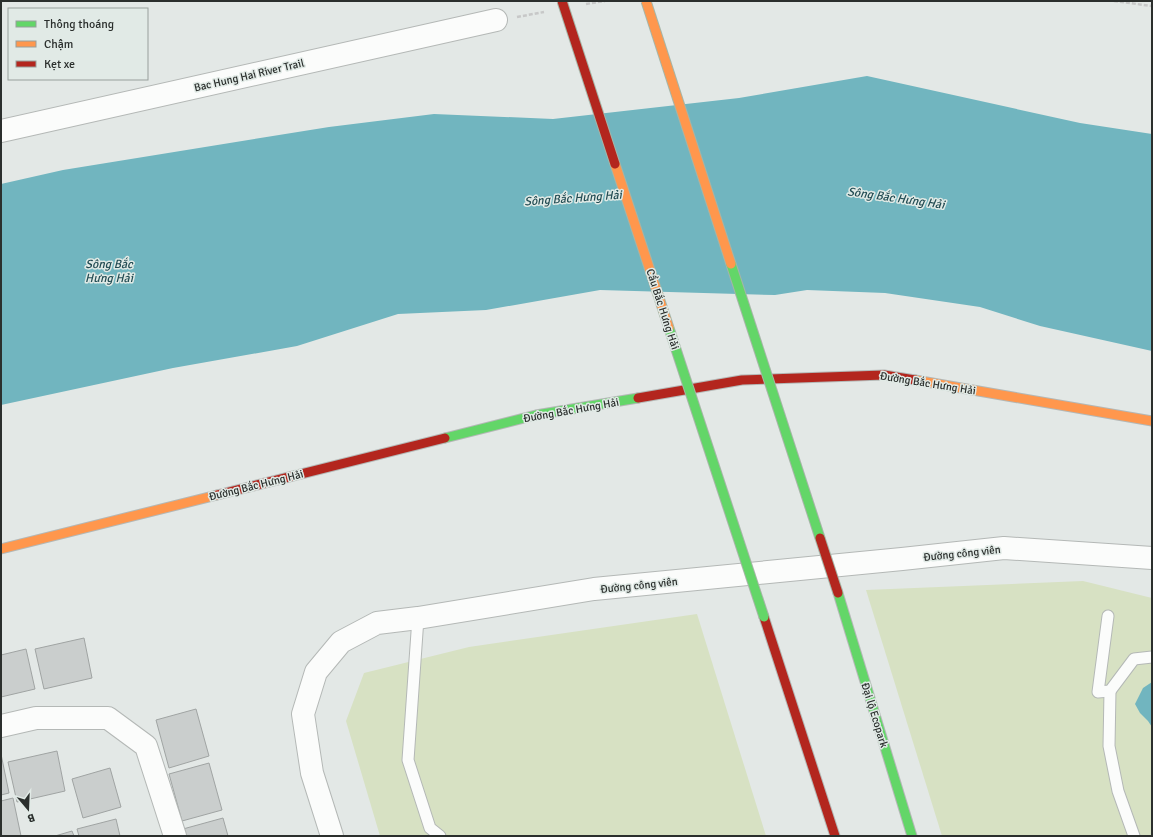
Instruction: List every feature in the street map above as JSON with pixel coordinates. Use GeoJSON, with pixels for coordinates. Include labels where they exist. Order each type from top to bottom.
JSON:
{"type":"FeatureCollection","features":[{"type":"Feature","properties":{"kind":"main road","name":"Cầu Bắc Hưng Hải"},"geometry":{"type":"LineString","coordinates":[[562,1],[764,617],[834,836]]}},
{"type":"Feature","properties":{"kind":"main road","name":"Đại lộ Ecopark"},"geometry":{"type":"LineString","coordinates":[[646,1],[838,593],[912,836]]}},
{"type":"Feature","properties":{"kind":"main road","name":"Đường Bắc Hưng Hải"},"geometry":{"type":"LineString","coordinates":[[1,549],[536,415],[742,380],[884,374],[1152,421]]}},
{"type":"Feature","properties":{"kind":"street","name":"Bac Hung Hai River Trail"},"geometry":{"type":"LineString","coordinates":[[1,131],[496,20]]}},
{"type":"Feature","properties":{"kind":"street","name":"Đường công viên"},"geometry":{"type":"LineString","coordinates":[[332,836],[312,773],[303,714],[316,672],[341,642],[377,623],[418,618],[594,589],[1004,548],[1152,558]]}},
{"type":"Feature","properties":{"kind":"street"},"geometry":{"type":"LineString","coordinates":[[1,726],[36,718],[108,718],[146,746],[175,836]]}},
{"type":"Feature","properties":{"kind":"lane"},"geometry":{"type":"LineString","coordinates":[[1108,616],[1098,692],[1110,691]]}},
{"type":"Feature","properties":{"kind":"lane"},"geometry":{"type":"LineString","coordinates":[[418,618],[408,760],[430,828],[440,836]]}},
{"type":"Feature","properties":{"kind":"lane"},"geometry":{"type":"LineString","coordinates":[[1134,836],[1118,791],[1109,746],[1110,691],[1134,659],[1152,657]]}},
{"type":"Feature","properties":{"kind":"path"},"geometry":{"type":"LineString","coordinates":[[1114,1],[1152,6]]}},
{"type":"Feature","properties":{"kind":"green space"},"geometry":{"type":"Polygon","coordinates":[[[1083,581],[1152,598],[1152,836],[942,836],[866,590],[1083,581]]]}},
{"type":"Feature","properties":{"kind":"green space"},"geometry":{"type":"Polygon","coordinates":[[[697,614],[766,836],[380,836],[346,721],[364,673],[469,647],[697,614]]]}},
{"type":"Feature","properties":{"kind":"water","name":"Sông Bắc Hưng Hải"},"geometry":{"type":"Polygon","coordinates":[[[867,76],[1080,123],[1152,134],[1152,351],[1040,326],[980,307],[885,293],[807,290],[775,295],[600,290],[486,310],[398,314],[297,346],[173,368],[1,405],[1,184],[63,170],[329,127],[434,114],[553,119],[739,98],[867,76]]]}},
{"type":"Feature","properties":{"kind":"water"},"geometry":{"type":"Polygon","coordinates":[[[1152,682],[1152,727],[1140,713],[1135,704],[1143,688],[1152,682]]]}},
{"type":"Feature","properties":{"kind":"building"},"geometry":{"type":"Polygon","coordinates":[[[84,638],[92,678],[44,689],[35,649],[84,638]]]}},
{"type":"Feature","properties":{"kind":"building"},"geometry":{"type":"Polygon","coordinates":[[[26,649],[35,689],[1,697],[1,655],[26,649]]]}},
{"type":"Feature","properties":{"kind":"building"},"geometry":{"type":"Polygon","coordinates":[[[196,709],[209,756],[169,768],[156,720],[196,709]]]}},
{"type":"Feature","properties":{"kind":"building"},"geometry":{"type":"Polygon","coordinates":[[[57,751],[65,791],[17,802],[8,762],[57,751]]]}},
{"type":"Feature","properties":{"kind":"building"},"geometry":{"type":"Polygon","coordinates":[[[1,754],[9,793],[1,795],[1,754]]]}},
{"type":"Feature","properties":{"kind":"building"},"geometry":{"type":"Polygon","coordinates":[[[209,763],[222,810],[182,821],[169,774],[209,763]]]}},
{"type":"Feature","properties":{"kind":"building"},"geometry":{"type":"Polygon","coordinates":[[[110,768],[121,807],[83,818],[72,779],[110,768]]]}},
{"type":"Feature","properties":{"kind":"building"},"geometry":{"type":"Polygon","coordinates":[[[13,798],[21,836],[1,836],[1,801],[13,798]]]}},
{"type":"Feature","properties":{"kind":"building"},"geometry":{"type":"Polygon","coordinates":[[[223,818],[228,836],[185,836],[183,829],[223,818]]]}},
{"type":"Feature","properties":{"kind":"building"},"geometry":{"type":"Polygon","coordinates":[[[116,819],[120,836],[79,836],[77,829],[116,819]]]}},
{"type":"Feature","properties":{"kind":"building"},"geometry":{"type":"Polygon","coordinates":[[[72,831],[74,836],[55,836],[72,831]]]}},
{"type":"Feature","properties":{"kind":"traffic: fast"},"geometry":{"type":"LineString","coordinates":[[731,264],[820,538]]}},
{"type":"Feature","properties":{"kind":"traffic: fast"},"geometry":{"type":"LineString","coordinates":[[669,328],[764,617]]}},
{"type":"Feature","properties":{"kind":"traffic: fast"},"geometry":{"type":"LineString","coordinates":[[445,438],[536,415],[638,398]]}},
{"type":"Feature","properties":{"kind":"traffic: fast"},"geometry":{"type":"LineString","coordinates":[[838,593],[912,836]]}},
{"type":"Feature","properties":{"kind":"traffic: slow"},"geometry":{"type":"LineString","coordinates":[[646,1],[731,264]]}},
{"type":"Feature","properties":{"kind":"traffic: slow"},"geometry":{"type":"LineString","coordinates":[[615,164],[669,328]]}},
{"type":"Feature","properties":{"kind":"traffic: slow"},"geometry":{"type":"LineString","coordinates":[[915,380],[1152,421]]}},
{"type":"Feature","properties":{"kind":"traffic: slow"},"geometry":{"type":"LineString","coordinates":[[1,549],[217,495]]}},
{"type":"Feature","properties":{"kind":"traffic: jam"},"geometry":{"type":"LineString","coordinates":[[562,1],[615,164]]}},
{"type":"Feature","properties":{"kind":"traffic: jam"},"geometry":{"type":"LineString","coordinates":[[638,398],[742,380],[884,375],[915,380]]}},
{"type":"Feature","properties":{"kind":"traffic: jam"},"geometry":{"type":"LineString","coordinates":[[217,495],[445,438]]}},
{"type":"Feature","properties":{"kind":"traffic: jam"},"geometry":{"type":"LineString","coordinates":[[820,538],[838,593]]}},
{"type":"Feature","properties":{"kind":"traffic: jam"},"geometry":{"type":"LineString","coordinates":[[764,617],[835,836]]}}]}
